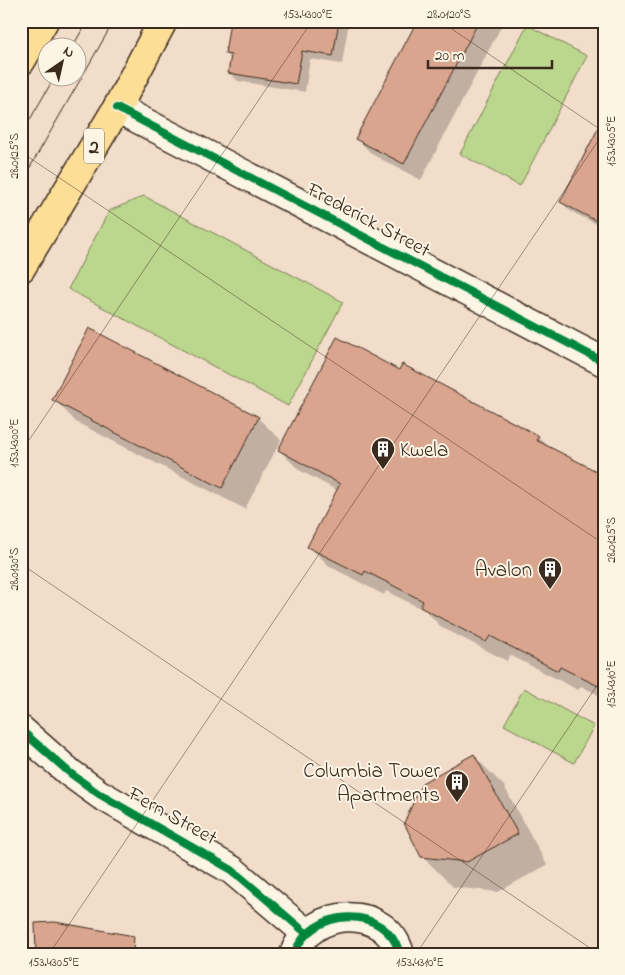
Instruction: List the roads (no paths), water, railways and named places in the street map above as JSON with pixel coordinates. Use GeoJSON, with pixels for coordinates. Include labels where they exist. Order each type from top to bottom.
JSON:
{"type":"FeatureCollection","features":[{"type":"Feature","properties":{"kind":"highway"},"geometry":{"type":"LineString","coordinates":[[21,61],[44,21]]}},
{"type":"Feature","properties":{"kind":"highway","name":"2"},"geometry":{"type":"LineString","coordinates":[[21,268],[117,108],[163,21]]}},
{"type":"Feature","properties":{"kind":"street","name":"Frederick Street"},"geometry":{"type":"LineString","coordinates":[[117,108],[604,362]]}},
{"type":"Feature","properties":{"kind":"street","name":"Fern Street"},"geometry":{"type":"LineString","coordinates":[[21,730],[70,773],[100,794],[232,870],[300,944]]}},
{"type":"Feature","properties":{"kind":"street"},"geometry":{"type":"LineString","coordinates":[[300,944],[324,921],[335,917],[354,916],[378,924],[392,938],[400,954]]}},
{"type":"Feature","properties":{"kind":"tram line"},"geometry":{"type":"LineString","coordinates":[[78,38],[87,21]]}},
{"type":"Feature","properties":{"kind":"tram line"},"geometry":{"type":"LineString","coordinates":[[21,183],[114,21]]}},
{"type":"Feature","properties":{"kind":"tram line"},"geometry":{"type":"LineString","coordinates":[[21,135],[48,88]]}},
{"type":"Feature","properties":{"kind":"place","name":"Kwela"},"geometry":{"type":"Point","coordinates":[383,470]}},
{"type":"Feature","properties":{"kind":"place","name":"Avalon"},"geometry":{"type":"Point","coordinates":[550,590]}},
{"type":"Feature","properties":{"kind":"place","name":"Columbia Tower Apartments"},"geometry":{"type":"Point","coordinates":[457,803]}}]}
